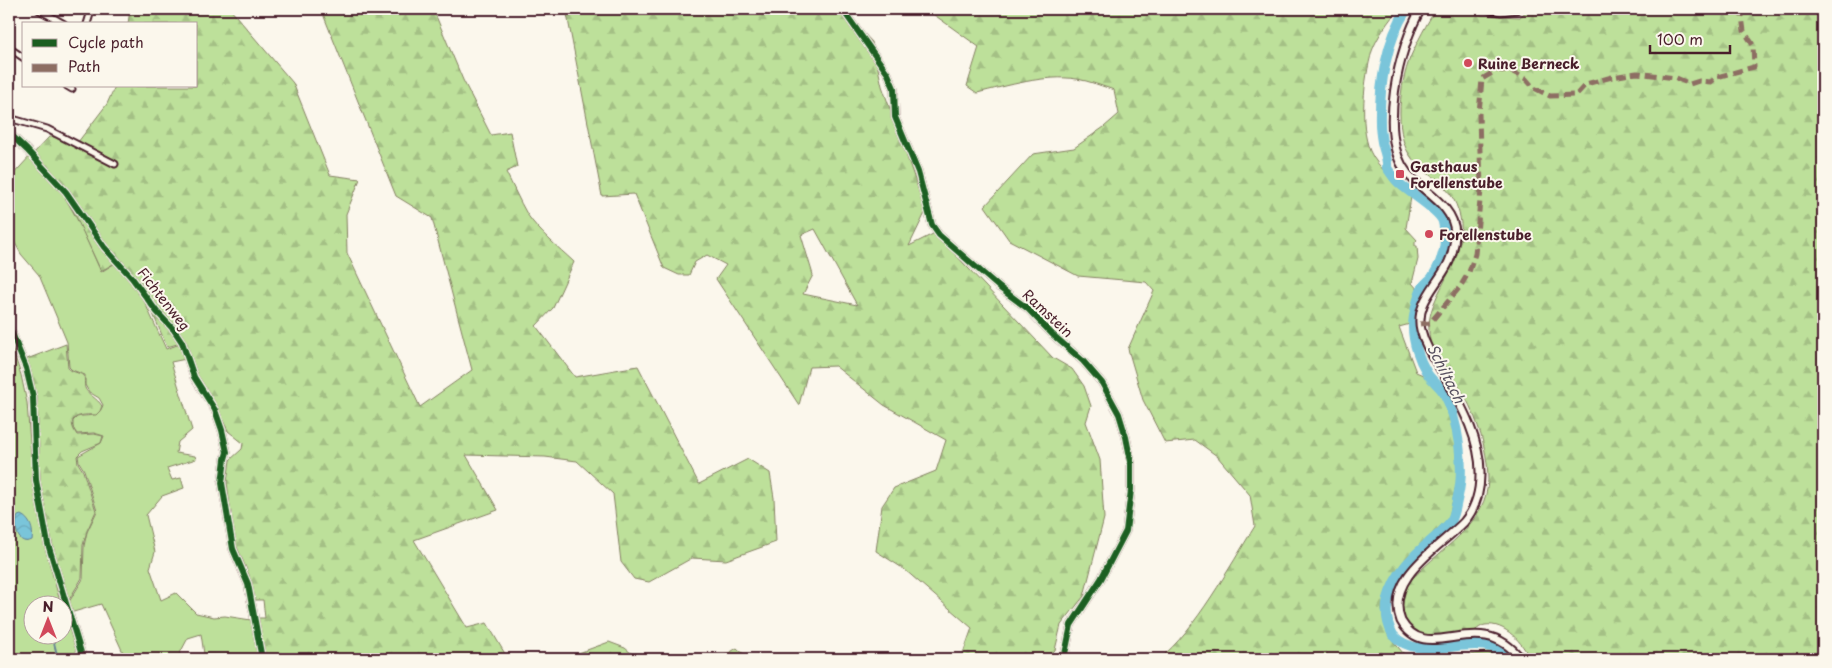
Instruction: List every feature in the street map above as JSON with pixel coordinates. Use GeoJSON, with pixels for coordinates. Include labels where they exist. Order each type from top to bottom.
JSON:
{"type":"FeatureCollection","features":[{"type":"Feature","properties":{"kind":"main road"},"geometry":{"type":"LineString","coordinates":[[1416,644],[1408,638],[1399,618],[1398,607],[1401,590],[1406,578],[1415,566],[1465,521],[1476,502],[1480,490],[1477,453],[1468,422],[1446,378],[1430,352],[1420,324],[1424,302],[1446,268],[1454,243],[1455,231],[1448,212],[1442,203],[1417,183],[1406,171],[1396,146],[1394,131],[1395,88],[1398,67],[1407,36],[1421,9]]}},
{"type":"Feature","properties":{"kind":"main road"},"geometry":{"type":"LineString","coordinates":[[1490,9],[1501,11],[1516,9]]}},
{"type":"Feature","properties":{"kind":"main road"},"geometry":{"type":"LineString","coordinates":[[1456,645],[1488,639],[1505,645],[1520,659]]}},
{"type":"Feature","properties":{"kind":"street"},"geometry":{"type":"LineString","coordinates":[[38,9],[61,22]]}},
{"type":"Feature","properties":{"kind":"street"},"geometry":{"type":"LineString","coordinates":[[88,22],[91,11],[89,9]]}},
{"type":"Feature","properties":{"kind":"street","name":"Ramstein"},"geometry":{"type":"LineString","coordinates":[[840,9],[868,44],[888,74],[894,88],[896,116],[918,172],[932,225],[939,235],[1000,288],[1027,308],[1053,335],[1083,361],[1102,383],[1120,414],[1131,462],[1132,490],[1126,531],[1101,579],[1070,625],[1064,659]]}},
{"type":"Feature","properties":{"kind":"street"},"geometry":{"type":"LineString","coordinates":[[9,48],[22,57]]}},
{"type":"Feature","properties":{"kind":"street"},"geometry":{"type":"LineString","coordinates":[[9,118],[47,129],[115,164]]}},
{"type":"Feature","properties":{"kind":"street","name":"Fichtenweg"},"geometry":{"type":"LineString","coordinates":[[9,133],[28,150],[66,192],[104,247],[132,278],[182,342],[194,377],[214,410],[222,430],[227,452],[222,482],[233,549],[248,584],[262,659]]}},
{"type":"Feature","properties":{"kind":"street"},"geometry":{"type":"LineString","coordinates":[[9,326],[26,368],[33,397],[36,480],[48,544],[83,659]]}},
{"type":"Feature","properties":{"kind":"green space"},"geometry":{"type":"Polygon","coordinates":[[[130,9],[230,9],[293,83],[330,175],[360,179],[346,214],[347,253],[420,407],[472,370],[432,218],[396,196],[321,9],[433,9],[463,80],[491,135],[510,132],[517,167],[506,172],[527,214],[543,233],[574,262],[553,308],[536,326],[575,377],[638,366],[699,484],[748,459],[770,473],[774,498],[776,542],[726,560],[692,558],[649,582],[634,579],[621,562],[613,494],[577,461],[545,457],[466,455],[498,510],[414,540],[467,628],[487,623],[508,659],[265,659],[257,618],[265,618],[263,600],[255,600],[249,575],[234,540],[227,482],[230,460],[242,449],[243,443],[228,431],[220,414],[194,373],[184,342],[167,347],[151,309],[156,304],[120,260],[101,271],[70,204],[57,182],[32,155],[49,137],[57,137],[73,144],[78,142],[107,104],[114,88],[198,88],[198,22],[128,22],[130,9]]]}},
{"type":"Feature","properties":{"kind":"green space"},"geometry":{"type":"Polygon","coordinates":[[[566,9],[839,9],[845,13],[872,42],[882,86],[926,211],[909,246],[935,233],[1053,358],[1072,369],[1084,386],[1091,406],[1086,422],[1100,460],[1104,518],[1084,596],[1061,625],[1055,650],[1045,659],[961,659],[972,628],[904,569],[876,551],[882,506],[894,488],[936,471],[946,440],[884,405],[835,366],[809,367],[799,405],[716,279],[726,265],[707,255],[695,262],[689,275],[679,275],[664,268],[634,194],[602,196],[566,9]],[[815,229],[801,235],[813,275],[803,294],[857,305],[815,229]]]}},
{"type":"Feature","properties":{"kind":"green space"},"geometry":{"type":"Polygon","coordinates":[[[926,9],[1399,9],[1384,29],[1372,51],[1365,88],[1365,128],[1373,157],[1411,197],[1406,228],[1417,240],[1415,246],[1417,246],[1418,259],[1412,283],[1419,291],[1410,324],[1399,327],[1416,372],[1423,375],[1446,400],[1454,428],[1458,476],[1449,518],[1402,563],[1386,592],[1382,610],[1388,635],[1403,653],[1417,659],[1159,659],[1186,632],[1199,615],[1255,526],[1250,495],[1217,456],[1195,440],[1165,443],[1143,400],[1128,349],[1154,291],[1146,282],[1078,276],[1009,240],[985,206],[1033,154],[1074,148],[1119,114],[1114,90],[1077,79],[1052,78],[1039,79],[977,93],[967,86],[979,47],[926,9]]]}},
{"type":"Feature","properties":{"kind":"green space"},"geometry":{"type":"Polygon","coordinates":[[[1436,9],[1467,9],[1482,15],[1520,17],[1529,9],[1823,9],[1823,659],[1530,659],[1518,640],[1499,627],[1485,625],[1452,642],[1434,644],[1425,643],[1418,639],[1411,633],[1405,623],[1401,604],[1402,594],[1406,586],[1464,531],[1473,520],[1481,508],[1486,495],[1488,480],[1486,455],[1475,417],[1457,383],[1439,363],[1432,349],[1429,335],[1429,322],[1432,310],[1460,243],[1460,217],[1456,204],[1450,194],[1417,164],[1409,154],[1401,132],[1401,93],[1406,68],[1419,39],[1436,9]]]}},
{"type":"Feature","properties":{"kind":"green space"},"geometry":{"type":"Polygon","coordinates":[[[31,155],[56,182],[79,222],[101,272],[117,262],[140,292],[166,349],[180,344],[186,359],[171,362],[192,430],[178,442],[176,453],[195,456],[196,459],[167,468],[172,480],[181,478],[184,488],[162,496],[146,515],[155,552],[150,568],[161,600],[176,593],[196,613],[214,617],[225,616],[251,620],[260,659],[234,659],[232,655],[204,654],[201,634],[188,638],[179,655],[181,659],[126,659],[101,604],[72,612],[72,597],[83,579],[84,546],[87,532],[97,511],[78,456],[101,443],[104,436],[94,433],[77,434],[73,428],[73,421],[77,417],[96,414],[103,405],[99,398],[89,392],[85,385],[85,375],[69,367],[67,342],[39,275],[21,254],[9,232],[9,179],[31,155]]]}},
{"type":"Feature","properties":{"kind":"green space"},"geometry":{"type":"Polygon","coordinates":[[[9,339],[21,375],[27,403],[33,482],[45,547],[59,596],[22,596],[22,646],[72,646],[72,638],[79,659],[9,659],[9,339]]]}},
{"type":"Feature","properties":{"kind":"green space"},"geometry":{"type":"Polygon","coordinates":[[[66,344],[68,368],[84,375],[86,390],[102,406],[96,415],[80,416],[73,420],[72,424],[77,435],[94,434],[103,436],[101,443],[82,451],[77,456],[96,511],[83,545],[82,578],[71,596],[68,596],[60,575],[45,513],[40,481],[37,397],[27,359],[66,344]]]}},
{"type":"Feature","properties":{"kind":"green space"},"geometry":{"type":"Polygon","coordinates":[[[609,642],[625,648],[638,659],[562,659],[609,642]]]}},
{"type":"Feature","properties":{"kind":"green space"},"geometry":{"type":"Polygon","coordinates":[[[737,648],[749,659],[719,659],[737,648]]]}},
{"type":"Feature","properties":{"kind":"green space"},"geometry":{"type":"Polygon","coordinates":[[[1494,651],[1506,659],[1444,659],[1494,651]]]}},
{"type":"Feature","properties":{"kind":"water"},"geometry":{"type":"Polygon","coordinates":[[[21,515],[31,525],[32,540],[23,541],[18,535],[16,525],[18,516],[21,515]]]}},
{"type":"Feature","properties":{"kind":"waterway","name":"Schiltach"},"geometry":{"type":"LineString","coordinates":[[1407,9],[1394,35],[1385,64],[1381,94],[1380,125],[1387,168],[1403,187],[1431,207],[1443,222],[1445,243],[1442,257],[1433,276],[1424,285],[1419,295],[1413,333],[1417,351],[1424,368],[1442,390],[1449,404],[1459,443],[1461,471],[1458,496],[1452,519],[1400,572],[1387,602],[1388,624],[1393,635],[1405,644],[1420,648],[1484,646],[1497,650],[1509,659]]}},
{"type":"Feature","properties":{"kind":"waterway"},"geometry":{"type":"LineString","coordinates":[[55,646],[58,659]]}},
{"type":"Feature","properties":{"kind":"marked path"},"geometry":{"type":"LineString","coordinates":[[1420,324],[1430,323],[1460,287],[1469,272],[1475,254],[1481,190],[1479,113],[1482,79],[1497,70],[1513,72],[1526,79],[1534,88],[1550,96],[1576,95],[1586,84],[1637,73],[1676,78],[1690,84],[1699,81],[1711,82],[1717,77],[1754,67],[1753,45],[1744,31],[1741,9]]}},
{"type":"Feature","properties":{"kind":"cycle path"},"geometry":{"type":"LineString","coordinates":[[839,9],[845,13],[888,74],[894,88],[895,117],[918,172],[932,225],[939,235],[1000,288],[1027,308],[1053,335],[1083,361],[1102,383],[1119,414],[1131,462],[1131,490],[1126,531],[1101,579],[1071,625],[1064,659]]}},
{"type":"Feature","properties":{"kind":"cycle path"},"geometry":{"type":"LineString","coordinates":[[9,133],[66,192],[104,247],[174,330],[182,342],[194,377],[215,410],[227,452],[222,483],[233,549],[248,584],[262,659]]}},
{"type":"Feature","properties":{"kind":"cycle path"},"geometry":{"type":"LineString","coordinates":[[9,326],[26,368],[33,397],[36,480],[48,544],[83,659]]}},
{"type":"Feature","properties":{"kind":"place","name":"Ruine Berneck"},"geometry":{"type":"Point","coordinates":[1468,63]}},
{"type":"Feature","properties":{"kind":"place","name":"Gasthaus Forellenstube"},"geometry":{"type":"Point","coordinates":[1400,174]}},
{"type":"Feature","properties":{"kind":"place","name":"Forellenstube"},"geometry":{"type":"Point","coordinates":[1429,234]}}]}
